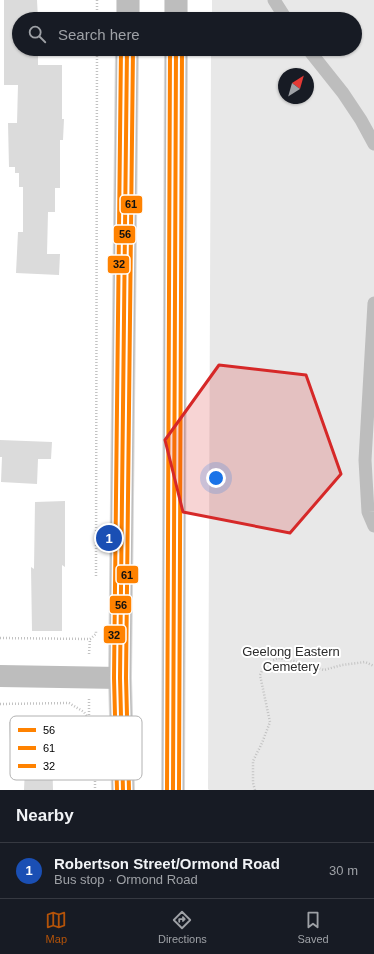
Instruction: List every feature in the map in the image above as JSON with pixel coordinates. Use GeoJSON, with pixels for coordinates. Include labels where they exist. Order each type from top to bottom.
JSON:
{"type":"FeatureCollection","features":[{"type":"Feature","properties":{"kind":"main road"},"geometry":{"type":"LineString","coordinates":[[128,0],[128,12]]}},
{"type":"Feature","properties":{"kind":"main road"},"geometry":{"type":"LineString","coordinates":[[176,0],[176,12]]}},
{"type":"Feature","properties":{"kind":"main road"},"geometry":{"type":"LineString","coordinates":[[121,716],[120,678],[128,56]]}},
{"type":"Feature","properties":{"kind":"main road"},"geometry":{"type":"LineString","coordinates":[[173,790],[176,56]]}},
{"type":"Feature","properties":{"kind":"main road"},"geometry":{"type":"LineString","coordinates":[[0,676],[120,678]]}},
{"type":"Feature","properties":{"kind":"main road"},"geometry":{"type":"LineString","coordinates":[[123,780],[123,790]]}},
{"type":"Feature","properties":{"kind":"lane"},"geometry":{"type":"LineString","coordinates":[[274,0],[282,12]]}},
{"type":"Feature","properties":{"kind":"lane"},"geometry":{"type":"LineString","coordinates":[[314,56],[343,93],[361,120],[374,144]]}},
{"type":"Feature","properties":{"kind":"lane"},"geometry":{"type":"LineString","coordinates":[[374,302],[365,460],[368,512],[374,526]]}},
{"type":"Feature","properties":{"kind":"path"},"geometry":{"type":"LineString","coordinates":[[97,0],[97,12]]}},
{"type":"Feature","properties":{"kind":"path"},"geometry":{"type":"LineString","coordinates":[[96,579],[97,56]]}},
{"type":"Feature","properties":{"kind":"path"},"geometry":{"type":"LineString","coordinates":[[0,638],[90,639],[96,634],[96,626]]}},
{"type":"Feature","properties":{"kind":"path"},"geometry":{"type":"LineString","coordinates":[[255,790],[253,783],[252,761],[262,743],[270,722],[260,675],[265,664],[278,658],[324,670],[342,665],[365,662],[374,666]]}},
{"type":"Feature","properties":{"kind":"path"},"geometry":{"type":"LineString","coordinates":[[0,704],[69,703],[84,712],[87,716]]}},
{"type":"Feature","properties":{"kind":"highlighted area"},"geometry":{"type":"Polygon","coordinates":[[[219,365],[306,375],[341,474],[290,533],[183,512],[165,440],[219,365]]]}},
{"type":"Feature","properties":{"kind":"green space","name":"Geelong Eastern Cemetery"},"geometry":{"type":"Polygon","coordinates":[[[212,0],[374,0],[374,790],[209,790],[211,56],[362,56],[362,12],[212,12],[212,0]]]}},
{"type":"Feature","properties":{"kind":"building"},"geometry":{"type":"Polygon","coordinates":[[[4,0],[37,0],[38,12],[12,12],[12,56],[38,56],[38,65],[62,65],[62,119],[64,119],[63,140],[60,140],[60,188],[55,188],[55,212],[48,212],[47,254],[60,254],[59,275],[16,273],[18,232],[23,232],[23,187],[19,187],[19,173],[15,173],[15,167],[9,167],[8,123],[17,123],[18,85],[4,85],[4,0]]]}},
{"type":"Feature","properties":{"kind":"building"},"geometry":{"type":"Polygon","coordinates":[[[0,440],[52,442],[51,459],[38,459],[37,484],[1,482],[2,457],[0,457],[0,440]]]}},
{"type":"Feature","properties":{"kind":"building"},"geometry":{"type":"Polygon","coordinates":[[[65,501],[65,567],[62,565],[62,631],[32,631],[31,567],[34,569],[35,502],[65,501]]]}},
{"type":"Feature","properties":{"kind":"building"},"geometry":{"type":"Polygon","coordinates":[[[24,780],[53,780],[53,790],[24,790],[24,780]]]}},
{"type":"Feature","properties":{"kind":"transit line","name":"32"},"geometry":{"type":"LineString","coordinates":[[115,716],[114,678],[121,56]]}},
{"type":"Feature","properties":{"kind":"transit line","name":"56"},"geometry":{"type":"LineString","coordinates":[[121,716],[120,678],[127,56]]}},
{"type":"Feature","properties":{"kind":"transit line","name":"61"},"geometry":{"type":"LineString","coordinates":[[127,716],[126,678],[133,56]]}},
{"type":"Feature","properties":{"kind":"transit line","name":"32"},"geometry":{"type":"LineString","coordinates":[[167,790],[170,56]]}},
{"type":"Feature","properties":{"kind":"transit line","name":"56"},"geometry":{"type":"LineString","coordinates":[[173,790],[176,56]]}},
{"type":"Feature","properties":{"kind":"transit line","name":"61"},"geometry":{"type":"LineString","coordinates":[[179,790],[182,56]]}},
{"type":"Feature","properties":{"kind":"transit line","name":"32"},"geometry":{"type":"LineString","coordinates":[[117,780],[117,790]]}},
{"type":"Feature","properties":{"kind":"transit line","name":"56"},"geometry":{"type":"LineString","coordinates":[[123,780],[123,790]]}},
{"type":"Feature","properties":{"kind":"transit line","name":"61"},"geometry":{"type":"LineString","coordinates":[[129,780],[129,790]]}},
{"type":"Feature","properties":{"kind":"place","name":"Robertson Street/Ormond Road"},"geometry":{"type":"Point","coordinates":[109,538]}}]}
